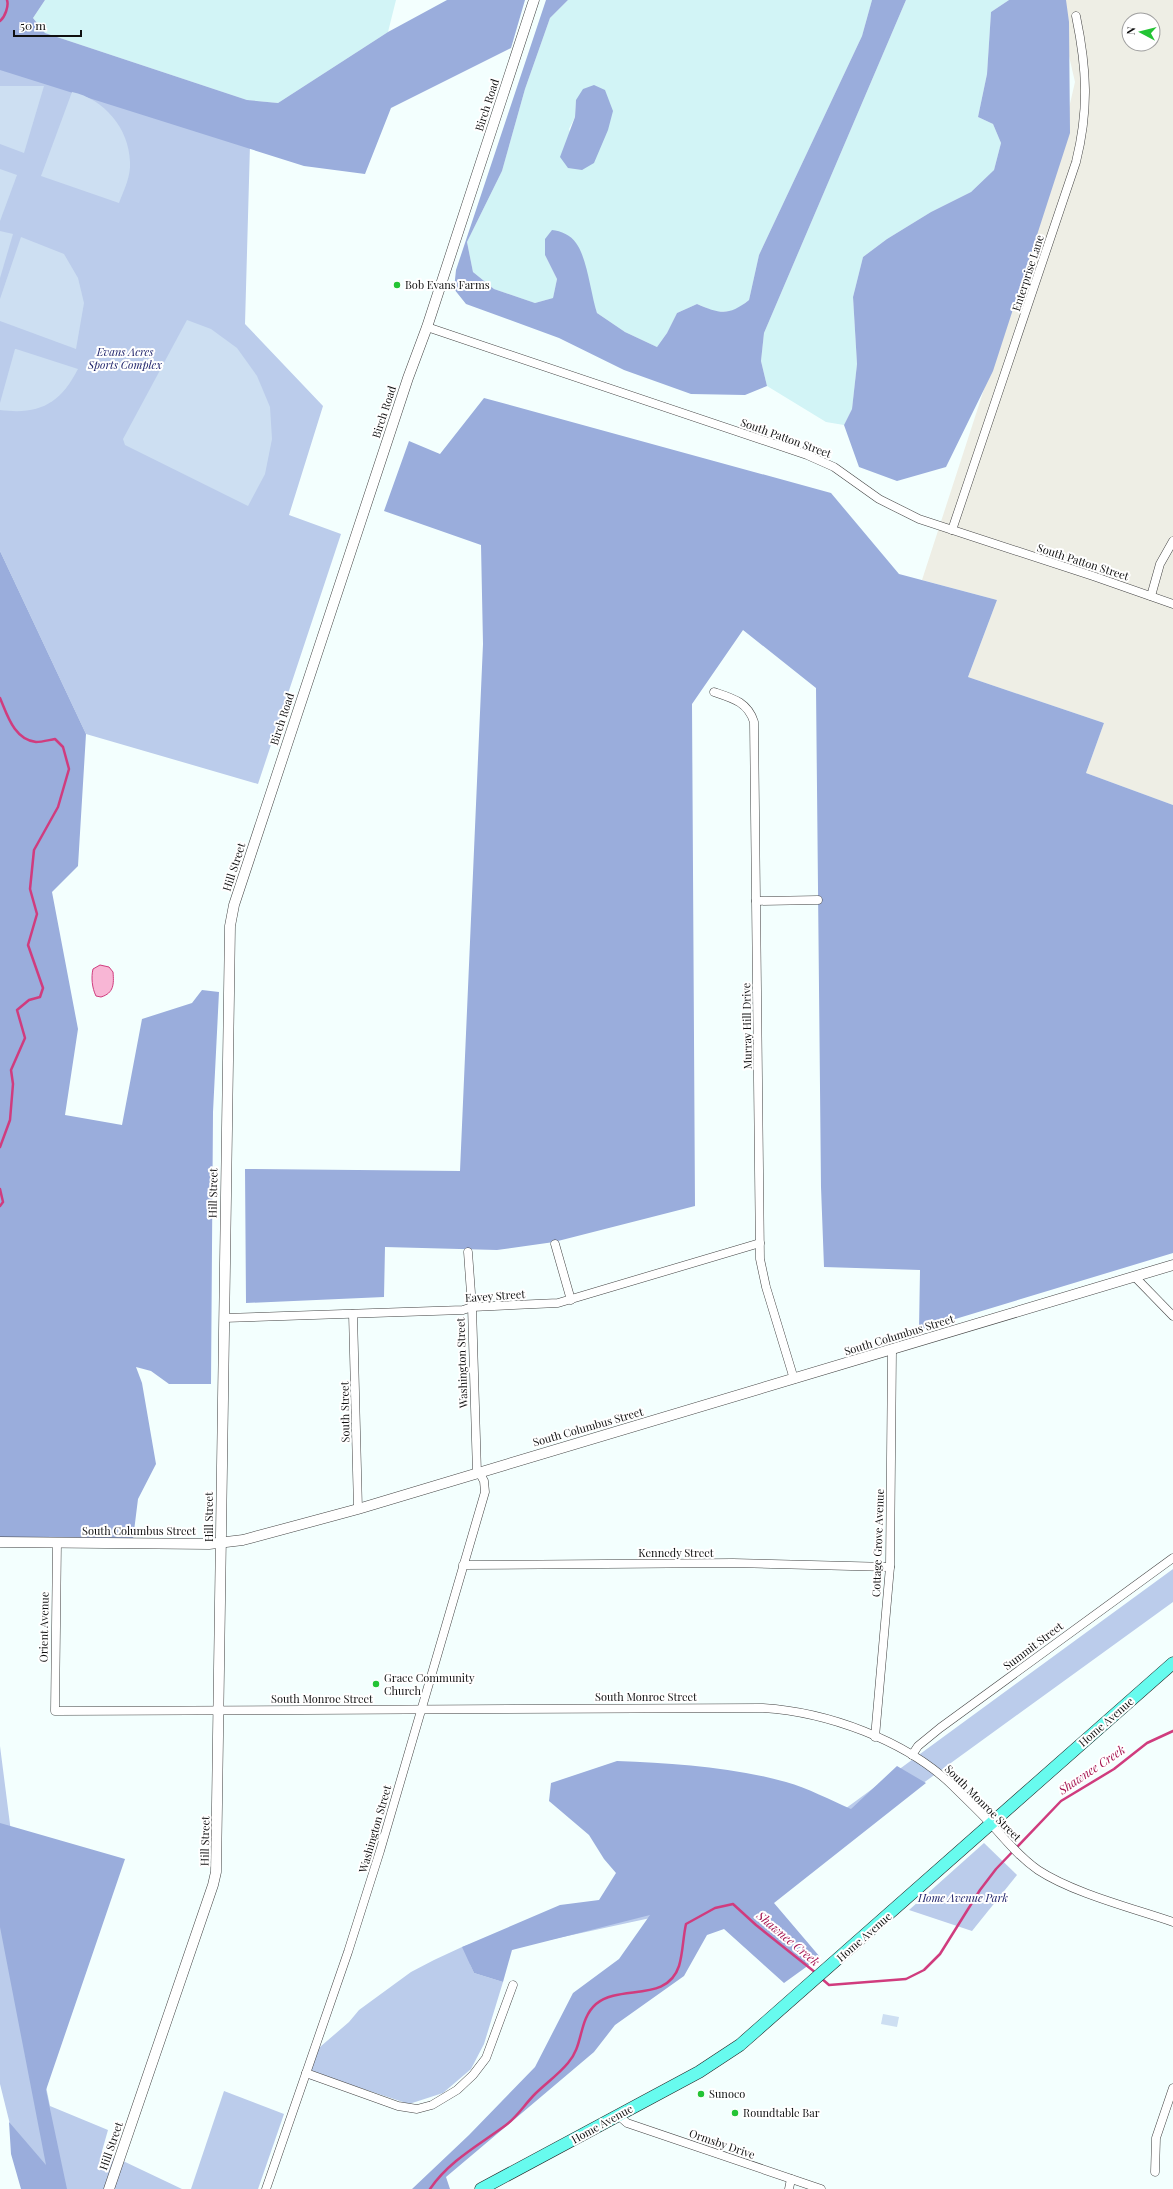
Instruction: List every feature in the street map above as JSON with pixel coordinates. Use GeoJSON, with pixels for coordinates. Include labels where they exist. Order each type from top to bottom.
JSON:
{"type":"FeatureCollection","features":[{"type":"Feature","properties":{"kind":"main road","name":"Home Avenue"},"geometry":{"type":"LineString","coordinates":[[481,2189],[717,2061],[754,2034],[1173,1663]]}},
{"type":"Feature","properties":{"kind":"street","name":"Birch Road"},"geometry":{"type":"LineString","coordinates":[[258,832],[408,378],[427,327],[534,0]]}},
{"type":"Feature","properties":{"kind":"street","name":"Enterprise Lane"},"geometry":{"type":"LineString","coordinates":[[952,530],[1076,162],[1081,142],[1085,118],[1086,74],[1076,16]]}},
{"type":"Feature","properties":{"kind":"street","name":"South Patton Street"},"geometry":{"type":"LineString","coordinates":[[427,327],[822,461],[844,473],[878,499],[898,510],[952,530],[1173,604]]}},
{"type":"Feature","properties":{"kind":"street"},"geometry":{"type":"LineString","coordinates":[[1151,596],[1160,564],[1173,541]]}},
{"type":"Feature","properties":{"kind":"street","name":"Murray Hill Drive"},"geometry":{"type":"LineString","coordinates":[[714,692],[742,703],[750,711],[754,722],[760,1259],[766,1288],[794,1378]]}},
{"type":"Feature","properties":{"kind":"street","name":"Hill Street"},"geometry":{"type":"LineString","coordinates":[[109,2189],[215,1878],[229,939],[234,905],[258,832]]}},
{"type":"Feature","properties":{"kind":"street"},"geometry":{"type":"LineString","coordinates":[[756,901],[818,900]]}},
{"type":"Feature","properties":{"kind":"street","name":"Eavey Street"},"geometry":{"type":"LineString","coordinates":[[224,1318],[463,1310],[472,1307],[539,1305],[571,1300],[760,1243]]}},
{"type":"Feature","properties":{"kind":"street"},"geometry":{"type":"LineString","coordinates":[[555,1244],[571,1300]]}},
{"type":"Feature","properties":{"kind":"street","name":"Washington Street"},"geometry":{"type":"LineString","coordinates":[[266,2189],[356,1930],[485,1492],[484,1481],[478,1472],[472,1307],[468,1252]]}},
{"type":"Feature","properties":{"kind":"street","name":"South Columbus Street"},"geometry":{"type":"LineString","coordinates":[[0,1542],[221,1543],[243,1540],[358,1509],[1173,1265]]}},
{"type":"Feature","properties":{"kind":"street"},"geometry":{"type":"LineString","coordinates":[[1135,1277],[1173,1316]]}},
{"type":"Feature","properties":{"kind":"street","name":"South Street"},"geometry":{"type":"LineString","coordinates":[[353,1314],[358,1509]]}},
{"type":"Feature","properties":{"kind":"street","name":"Cottage Grove Avenue"},"geometry":{"type":"LineString","coordinates":[[875,1737],[890,1567],[892,1350]]}},
{"type":"Feature","properties":{"kind":"street","name":"Orient Avenue"},"geometry":{"type":"LineString","coordinates":[[55,1712],[57,1542]]}},
{"type":"Feature","properties":{"kind":"street","name":"Summit Street"},"geometry":{"type":"LineString","coordinates":[[912,1755],[918,1746],[940,1728],[1173,1558]]}},
{"type":"Feature","properties":{"kind":"street","name":"Kennedy Street"},"geometry":{"type":"LineString","coordinates":[[463,1565],[733,1563],[890,1567]]}},
{"type":"Feature","properties":{"kind":"street","name":"South Monroe Street"},"geometry":{"type":"LineString","coordinates":[[55,1712],[763,1708],[819,1716],[875,1737],[912,1755],[943,1777],[991,1824],[1008,1844],[1022,1857],[1045,1874],[1064,1884],[1173,1922]]}},
{"type":"Feature","properties":{"kind":"street"},"geometry":{"type":"LineString","coordinates":[[306,2073],[398,2106],[418,2109],[432,2105],[457,2090],[473,2075],[486,2058],[513,1985]]}},
{"type":"Feature","properties":{"kind":"street"},"geometry":{"type":"LineString","coordinates":[[1155,2172],[1156,2138],[1173,2088]]}},
{"type":"Feature","properties":{"kind":"street","name":"Ormsby Drive"},"geometry":{"type":"LineString","coordinates":[[618,2115],[627,2123],[821,2189]]}},
{"type":"Feature","properties":{"kind":"street"},"geometry":{"type":"LineString","coordinates":[[789,2189],[791,2179]]}},
{"type":"Feature","properties":{"kind":"shaded area"},"geometry":{"type":"Polygon","coordinates":[[[0,0],[45,0],[33,18],[45,33],[247,100],[278,103],[388,32],[447,0],[525,0],[511,48],[391,108],[365,174],[304,166],[0,70],[0,0]]]}},
{"type":"Feature","properties":{"kind":"shaded area"},"geometry":{"type":"Polygon","coordinates":[[[45,0],[396,0],[388,32],[278,103],[247,100],[45,33],[33,18],[45,0]]]}},
{"type":"Feature","properties":{"kind":"shaded area"},"geometry":{"type":"Polygon","coordinates":[[[546,0],[568,0],[550,18],[525,89],[502,171],[467,242],[473,272],[494,289],[535,303],[553,298],[557,279],[545,255],[545,239],[552,230],[562,232],[569,236],[580,249],[597,313],[625,332],[657,347],[667,333],[677,313],[697,304],[712,310],[724,312],[730,311],[736,309],[749,300],[759,255],[862,36],[872,0],[906,0],[764,333],[761,361],[767,386],[745,395],[691,394],[624,370],[559,338],[466,304],[454,289],[456,270],[546,0]]]}},
{"type":"Feature","properties":{"kind":"shaded area"},"geometry":{"type":"Polygon","coordinates":[[[568,0],[872,0],[862,36],[759,255],[749,300],[735,311],[716,312],[697,304],[677,313],[667,333],[657,347],[625,332],[597,313],[591,295],[545,255],[557,279],[553,298],[535,303],[494,289],[473,272],[467,242],[502,171],[525,89],[550,18],[568,0]],[[576,100],[575,117],[569,129],[582,170],[576,100]]]}},
{"type":"Feature","properties":{"kind":"shaded area"},"geometry":{"type":"Polygon","coordinates":[[[906,0],[1009,0],[991,12],[987,74],[978,117],[993,124],[1001,143],[994,170],[971,192],[931,212],[887,239],[863,257],[853,297],[857,364],[852,409],[844,425],[826,422],[767,386],[761,361],[764,333],[906,0]]]}},
{"type":"Feature","properties":{"kind":"shaded area"},"geometry":{"type":"Polygon","coordinates":[[[1009,0],[1066,0],[1069,22],[1070,133],[993,371],[946,467],[897,481],[859,467],[844,425],[852,409],[857,364],[853,297],[863,257],[887,239],[931,212],[971,192],[994,170],[1001,143],[993,124],[978,117],[987,74],[991,12],[1009,0]]]}},
{"type":"Feature","properties":{"kind":"shaded area"},"geometry":{"type":"Polygon","coordinates":[[[1056,0],[1173,0],[1173,805],[1086,773],[1104,723],[968,677],[997,600],[922,580],[1053,177],[1075,82],[1056,0]]]}},
{"type":"Feature","properties":{"kind":"shaded area"},"geometry":{"type":"Polygon","coordinates":[[[594,85],[605,90],[613,111],[608,130],[594,163],[582,170],[568,168],[560,157],[575,117],[576,100],[583,89],[594,85]]]}},
{"type":"Feature","properties":{"kind":"shaded area"},"geometry":{"type":"Polygon","coordinates":[[[0,86],[44,86],[24,153],[0,144],[0,86]]]}},
{"type":"Feature","properties":{"kind":"shaded area"},"geometry":{"type":"Polygon","coordinates":[[[72,92],[94,101],[104,108],[120,127],[125,138],[129,150],[130,167],[127,183],[119,203],[41,176],[72,92]]]}},
{"type":"Feature","properties":{"kind":"shaded area"},"geometry":{"type":"Polygon","coordinates":[[[0,169],[17,175],[0,221],[0,169]]]}},
{"type":"Feature","properties":{"kind":"shaded area"},"geometry":{"type":"Polygon","coordinates":[[[0,231],[13,234],[0,278],[0,231]]]}},
{"type":"Feature","properties":{"kind":"shaded area"},"geometry":{"type":"Polygon","coordinates":[[[21,237],[64,254],[78,278],[84,303],[76,349],[0,321],[0,299],[21,237]]]}},
{"type":"Feature","properties":{"kind":"shaded area"},"geometry":{"type":"Polygon","coordinates":[[[187,320],[211,329],[237,348],[257,376],[270,407],[272,439],[265,474],[248,506],[125,445],[123,439],[187,320]]]}},
{"type":"Feature","properties":{"kind":"shaded area"},"geometry":{"type":"Polygon","coordinates":[[[15,349],[78,369],[64,391],[56,399],[47,404],[26,411],[0,410],[0,403],[15,349]]]}},
{"type":"Feature","properties":{"kind":"shaded area"},"geometry":{"type":"Polygon","coordinates":[[[484,398],[831,493],[899,574],[997,600],[968,677],[1104,723],[1086,773],[1173,805],[1173,1253],[919,1330],[920,1270],[824,1267],[821,1187],[816,688],[743,630],[692,704],[695,1206],[554,1242],[497,1250],[385,1247],[384,1297],[246,1303],[245,1169],[460,1171],[483,644],[481,545],[384,511],[409,441],[440,454],[484,398]]]}},
{"type":"Feature","properties":{"kind":"shaded area"},"geometry":{"type":"Polygon","coordinates":[[[0,551],[86,734],[78,866],[52,892],[78,1029],[65,1115],[122,1125],[142,1019],[192,1003],[202,990],[219,992],[213,1112],[211,1384],[169,1384],[151,1371],[136,1367],[142,1383],[156,1464],[138,1499],[133,1539],[0,1537],[0,551]]]}},
{"type":"Feature","properties":{"kind":"shaded area"},"geometry":{"type":"Polygon","coordinates":[[[100,965],[109,967],[113,972],[112,988],[108,993],[101,997],[96,996],[92,979],[93,969],[100,965]]]}},
{"type":"Feature","properties":{"kind":"shaded area"},"geometry":{"type":"Polygon","coordinates":[[[617,1761],[724,1769],[766,1777],[802,1787],[851,1809],[897,1766],[926,1783],[774,1903],[820,1957],[784,1983],[724,1929],[707,1935],[684,1976],[615,2025],[594,2052],[446,2177],[450,2189],[412,2189],[469,2135],[535,2067],[573,1993],[619,1959],[650,1915],[512,1950],[503,1982],[474,1973],[462,1947],[560,1905],[599,1900],[616,1873],[604,1859],[589,1835],[549,1801],[551,1783],[617,1761]]]}},
{"type":"Feature","properties":{"kind":"shaded area"},"geometry":{"type":"Polygon","coordinates":[[[0,1823],[125,1859],[46,2090],[67,2189],[21,2189],[11,2154],[9,2122],[46,2165],[0,1927],[0,1823]]]}},
{"type":"Feature","properties":{"kind":"shaded area"},"geometry":{"type":"Polygon","coordinates":[[[883,2014],[899,2017],[897,2027],[881,2024],[883,2014]]]}},
{"type":"Feature","properties":{"kind":"green space","name":"Evans Acres Sports Complex"},"geometry":{"type":"Polygon","coordinates":[[[0,46],[250,145],[245,324],[323,406],[289,515],[341,534],[258,784],[86,734],[0,551],[0,46]]]}},
{"type":"Feature","properties":{"kind":"green space"},"geometry":{"type":"Polygon","coordinates":[[[1173,1569],[1173,1602],[904,1797],[655,1917],[526,1945],[470,1964],[474,1973],[503,1982],[484,2044],[471,2069],[443,2093],[409,2104],[321,2075],[321,2073],[315,2081],[304,2077],[313,2053],[349,2022],[359,2010],[411,1972],[434,1960],[462,1947],[823,1825],[1173,1569]]]}},
{"type":"Feature","properties":{"kind":"green space"},"geometry":{"type":"Polygon","coordinates":[[[0,1746],[23,1926],[13,1928],[50,2106],[108,2130],[102,2151],[182,2189],[26,2189],[0,2084],[0,1746]]]}},
{"type":"Feature","properties":{"kind":"green space","name":"Home Avenue Park"},"geometry":{"type":"Polygon","coordinates":[[[984,1843],[1017,1875],[972,1931],[909,1910],[984,1843]]]}},
{"type":"Feature","properties":{"kind":"green space"},"geometry":{"type":"Polygon","coordinates":[[[224,2091],[284,2114],[258,2189],[191,2189],[224,2091]]]}},
{"type":"Feature","properties":{"kind":"waterway"},"geometry":{"type":"LineString","coordinates":[[0,21],[6,11],[7,0]]}},
{"type":"Feature","properties":{"kind":"waterway"},"geometry":{"type":"LineString","coordinates":[[0,698],[12,725],[22,737],[36,742],[55,739],[63,747],[69,769],[58,807],[34,850],[30,889],[37,914],[28,945],[43,988],[40,997],[29,1000],[17,1010],[25,1038],[11,1070],[13,1084],[10,1120],[0,1147]]}},
{"type":"Feature","properties":{"kind":"waterway"},"geometry":{"type":"LineString","coordinates":[[0,1189],[3,1202],[0,1206]]}},
{"type":"Feature","properties":{"kind":"waterway","name":"Shawnee Creek"},"geometry":{"type":"LineString","coordinates":[[821,1978],[829,1985],[906,1979],[924,1970],[940,1954],[980,1890],[996,1869],[1061,1801],[1114,1769],[1147,1743],[1173,1731]]}},
{"type":"Feature","properties":{"kind":"waterway","name":"Shawnee Creek"},"geometry":{"type":"LineString","coordinates":[[430,2189],[455,2162],[510,2122],[535,2094],[568,2063],[577,2048],[586,2017],[596,2004],[606,1998],[617,1995],[654,1989],[664,1985],[673,1977],[679,1966],[686,1924],[715,1908],[733,1904],[756,1925],[816,1973]]}},
{"type":"Feature","properties":{"kind":"place","name":"Bob Evans Farms"},"geometry":{"type":"Point","coordinates":[397,285]}},
{"type":"Feature","properties":{"kind":"place","name":"Grace Community Church"},"geometry":{"type":"Point","coordinates":[376,1684]}},
{"type":"Feature","properties":{"kind":"place","name":"Sunoco"},"geometry":{"type":"Point","coordinates":[701,2094]}},
{"type":"Feature","properties":{"kind":"place","name":"Roundtable Bar"},"geometry":{"type":"Point","coordinates":[735,2113]}}]}
